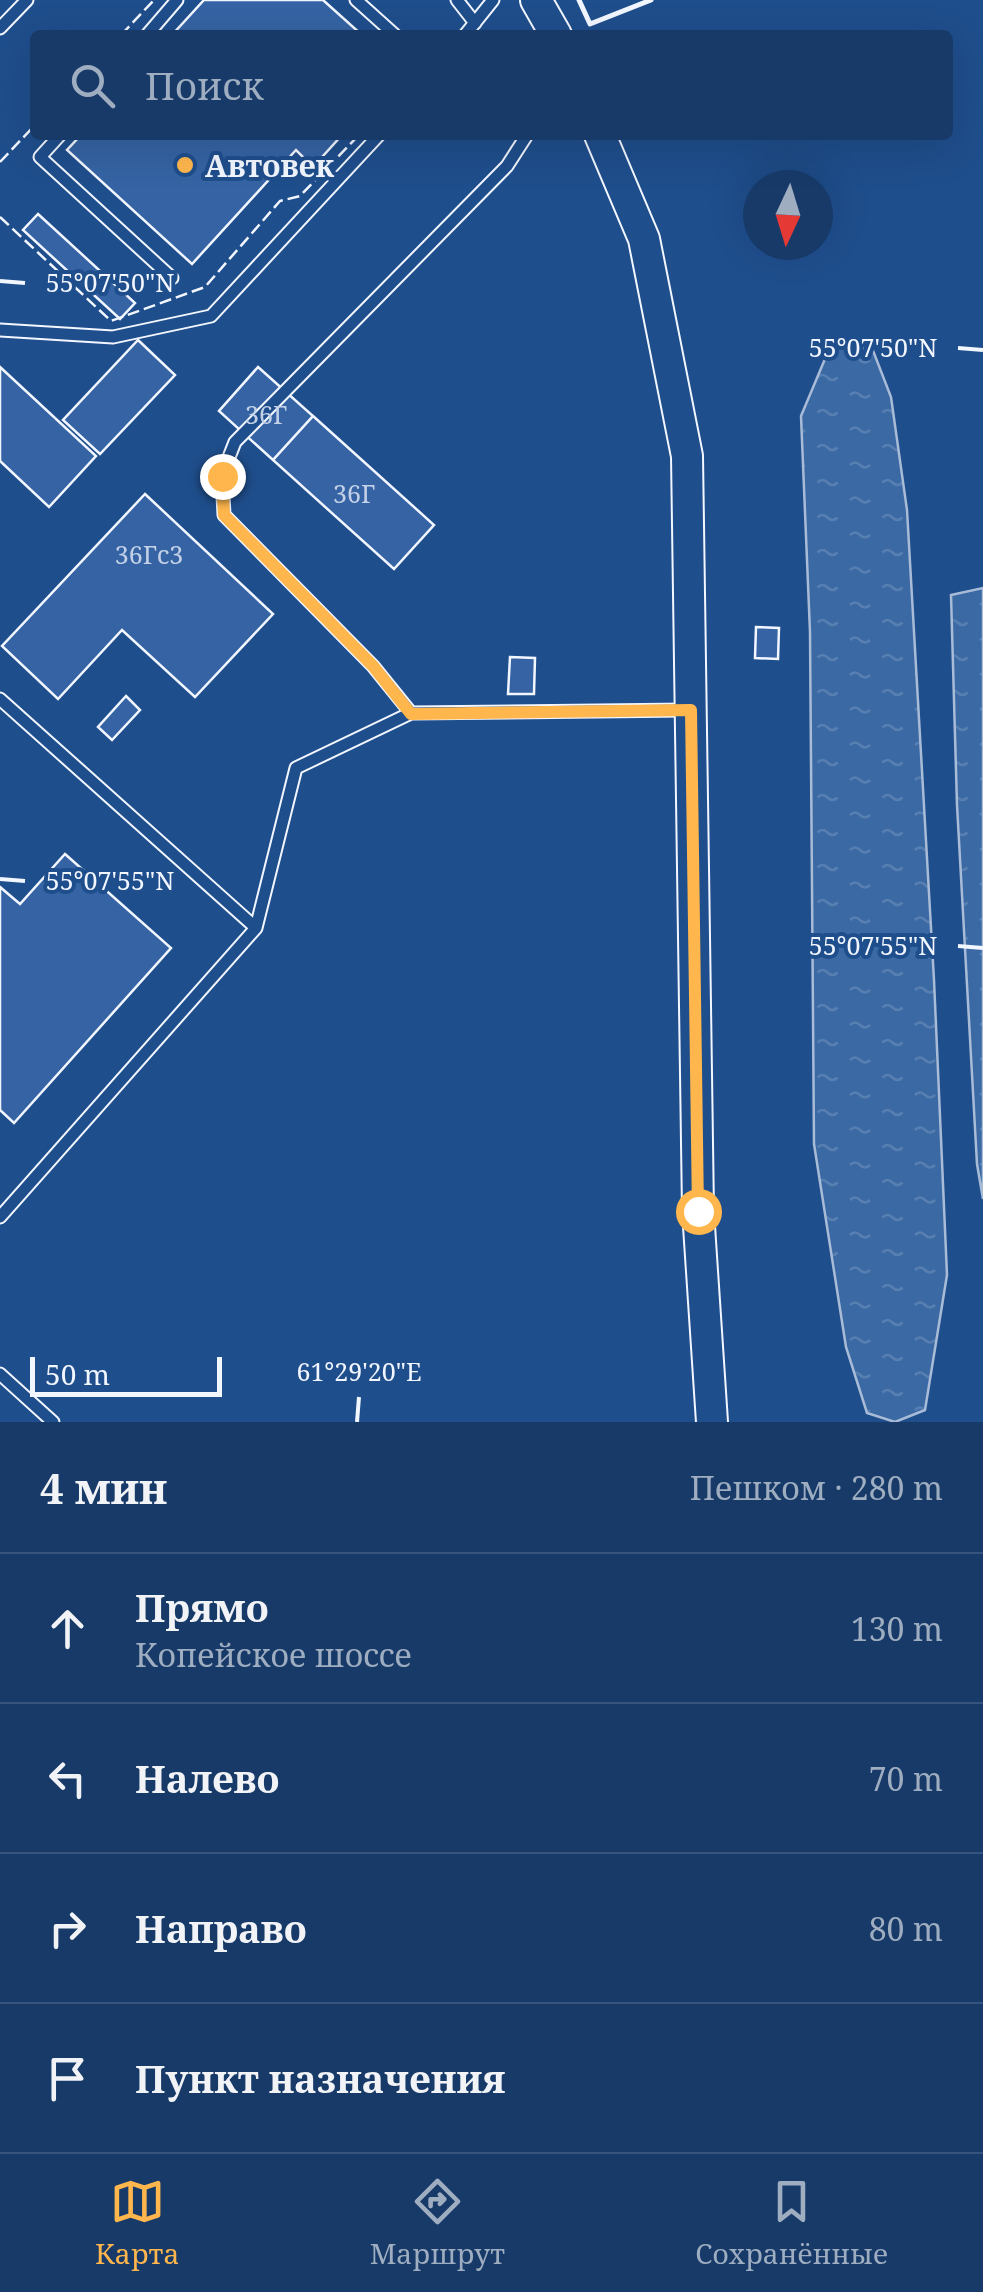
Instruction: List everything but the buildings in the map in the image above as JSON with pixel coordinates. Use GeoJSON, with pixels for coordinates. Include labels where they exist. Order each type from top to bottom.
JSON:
{"type":"FeatureCollection","features":[{"type":"Feature","properties":{"kind":"street"},"geometry":{"type":"LineString","coordinates":[[536,0],[553,30]]}},
{"type":"Feature","properties":{"kind":"street"},"geometry":{"type":"LineString","coordinates":[[602,140],[644,239],[687,456],[698,1211],[712,1422]]}},
{"type":"Feature","properties":{"kind":"lane"},"geometry":{"type":"LineString","coordinates":[[0,28],[28,0]]}},
{"type":"Feature","properties":{"kind":"lane"},"geometry":{"type":"LineString","coordinates":[[151,30],[177,0]]}},
{"type":"Feature","properties":{"kind":"lane"},"geometry":{"type":"LineString","coordinates":[[356,0],[389,30]]}},
{"type":"Feature","properties":{"kind":"lane"},"geometry":{"type":"LineString","coordinates":[[457,0],[474,23]]}},
{"type":"Feature","properties":{"kind":"lane"},"geometry":{"type":"LineString","coordinates":[[469,30],[494,0]]}},
{"type":"Feature","properties":{"kind":"lane"},"geometry":{"type":"LineString","coordinates":[[56,140],[40,158],[172,278]]}},
{"type":"Feature","properties":{"kind":"lane"},"geometry":{"type":"LineString","coordinates":[[0,330],[113,337],[212,316],[374,140]]}},
{"type":"Feature","properties":{"kind":"lane"},"geometry":{"type":"LineString","coordinates":[[411,714],[373,666],[224,515],[222,476],[235,442],[507,166],[524,140]]}},
{"type":"Feature","properties":{"kind":"lane"},"geometry":{"type":"LineString","coordinates":[[0,699],[256,928]]}},
{"type":"Feature","properties":{"kind":"lane"},"geometry":{"type":"LineString","coordinates":[[0,1217],[256,928],[296,768],[411,714],[691,710]]}},
{"type":"Feature","properties":{"kind":"lane"},"geometry":{"type":"LineString","coordinates":[[0,1374],[53,1422]]}},
{"type":"Feature","properties":{"kind":"water"},"geometry":{"type":"Polygon","coordinates":[[[830,347],[872,348],[891,397],[907,510],[947,1275],[925,1410],[895,1422],[867,1413],[846,1347],[814,1144],[810,632],[801,416],[830,347]]]}},
{"type":"Feature","properties":{"kind":"water"},"geometry":{"type":"Polygon","coordinates":[[[983,588],[983,1199],[977,1164],[957,805],[951,595],[983,588]]]}},
{"type":"Feature","properties":{"kind":"fence"},"geometry":{"type":"LineString","coordinates":[[126,30],[154,0]]}},
{"type":"Feature","properties":{"kind":"fence"},"geometry":{"type":"LineString","coordinates":[[0,162],[30,130]]}},
{"type":"Feature","properties":{"kind":"fence"},"geometry":{"type":"LineString","coordinates":[[0,217],[111,321],[205,287],[280,201],[300,196],[354,140]]}},
{"type":"Feature","properties":{"kind":"wall"},"geometry":{"type":"LineString","coordinates":[[579,0],[590,24],[651,0]]}},
{"type":"Feature","properties":{"kind":"place","name":"Автовек"},"geometry":{"type":"Point","coordinates":[185,165]}},
{"type":"Feature","properties":{"kind":"route"},"geometry":{"type":"LineString","coordinates":[[222,476],[224,515],[373,666],[411,714],[691,710],[698,1211]]}}]}
